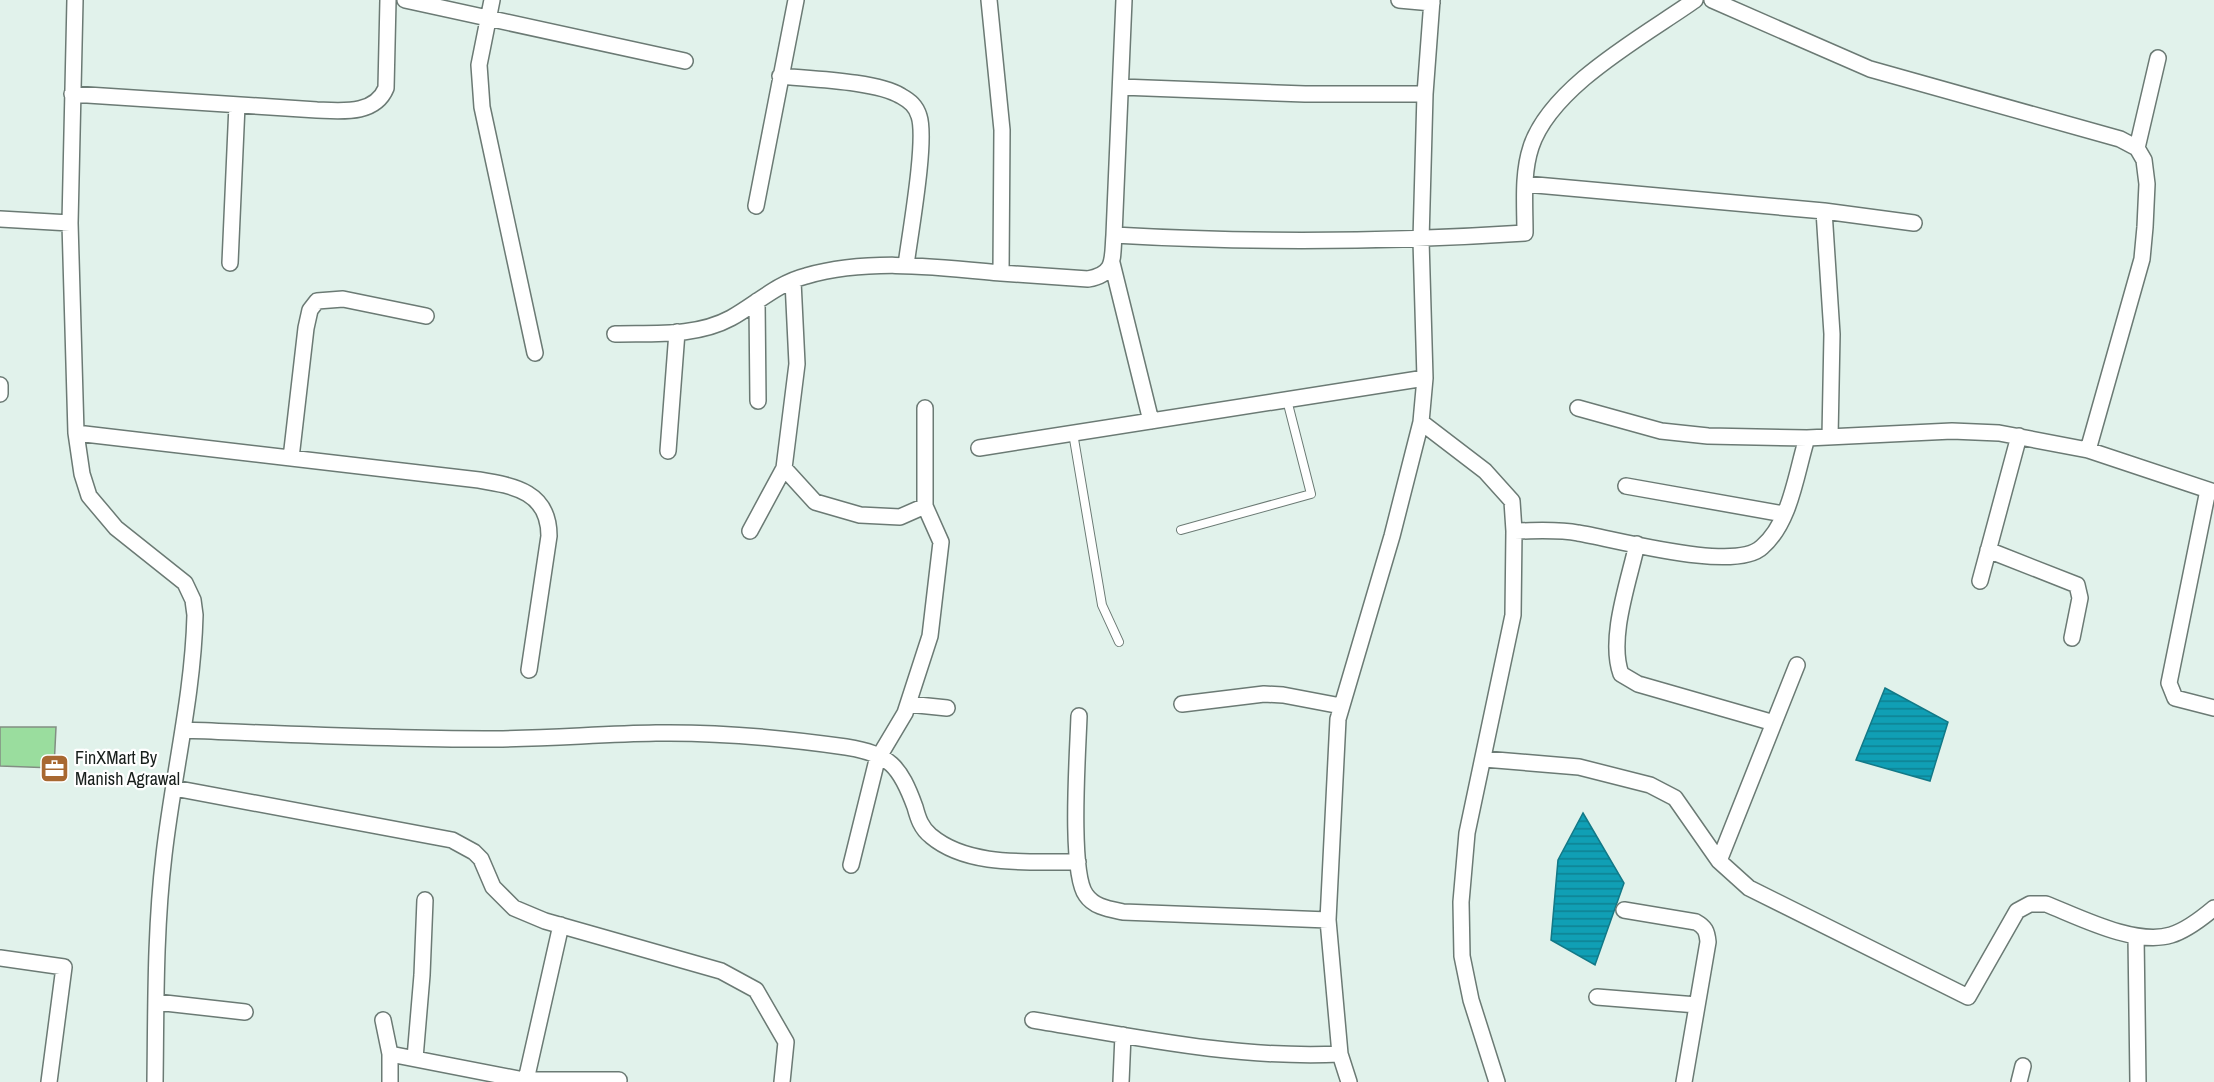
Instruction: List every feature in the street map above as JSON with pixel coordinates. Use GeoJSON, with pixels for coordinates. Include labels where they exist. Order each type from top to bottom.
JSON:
{"type":"FeatureCollection","features":[{"type":"Feature","properties":{"kind":"street"},"geometry":{"type":"LineString","coordinates":[[75,0],[70,223],[75,433],[82,474],[89,496],[116,528],[185,583],[193,600],[195,636],[157,922],[155,1082]]}},
{"type":"Feature","properties":{"kind":"street"},"geometry":{"type":"LineString","coordinates":[[72,94],[340,111],[368,107],[376,103],[386,88],[388,0]]}},
{"type":"Feature","properties":{"kind":"street"},"geometry":{"type":"LineString","coordinates":[[405,0],[488,16],[685,61]]}},
{"type":"Feature","properties":{"kind":"street"},"geometry":{"type":"LineString","coordinates":[[492,0],[479,65],[482,106],[535,353]]}},
{"type":"Feature","properties":{"kind":"street"},"geometry":{"type":"LineString","coordinates":[[756,206],[796,0]]}},
{"type":"Feature","properties":{"kind":"street"},"geometry":{"type":"LineString","coordinates":[[989,0],[1002,130],[1001,273]]}},
{"type":"Feature","properties":{"kind":"street"},"geometry":{"type":"LineString","coordinates":[[1124,0],[1112,263],[1151,421]]}},
{"type":"Feature","properties":{"kind":"street"},"geometry":{"type":"LineString","coordinates":[[1349,1082],[1340,1054],[1328,920],[1333,854],[1333,779],[1338,719],[1392,536],[1421,422],[1425,378],[1421,240],[1425,94],[1432,2],[1399,0]]}},
{"type":"Feature","properties":{"kind":"street"},"geometry":{"type":"LineString","coordinates":[[1114,235],[1226,242],[1421,240],[1525,233],[1525,184],[1531,147],[1547,114],[1575,85],[1695,0]]}},
{"type":"Feature","properties":{"kind":"street"},"geometry":{"type":"LineString","coordinates":[[1712,0],[1870,69],[2120,139],[2137,148],[2144,160],[2147,184],[2142,259],[2088,450]]}},
{"type":"Feature","properties":{"kind":"street"},"geometry":{"type":"LineString","coordinates":[[2137,148],[2157,58]]}},
{"type":"Feature","properties":{"kind":"street"},"geometry":{"type":"LineString","coordinates":[[780,76],[875,87],[899,94],[914,105],[920,117],[921,139],[906,266]]}},
{"type":"Feature","properties":{"kind":"street"},"geometry":{"type":"LineString","coordinates":[[1121,87],[1305,94],[1425,94]]}},
{"type":"Feature","properties":{"kind":"street"},"geometry":{"type":"LineString","coordinates":[[230,263],[237,105]]}},
{"type":"Feature","properties":{"kind":"street"},"geometry":{"type":"LineString","coordinates":[[1525,184],[1824,211],[1914,223]]}},
{"type":"Feature","properties":{"kind":"street"},"geometry":{"type":"LineString","coordinates":[[1824,211],[1832,334],[1830,437]]}},
{"type":"Feature","properties":{"kind":"street"},"geometry":{"type":"LineString","coordinates":[[0,219],[70,223]]}},
{"type":"Feature","properties":{"kind":"street"},"geometry":{"type":"LineString","coordinates":[[615,334],[677,332],[710,327],[793,281],[806,276],[853,268],[906,266],[1088,279],[1101,277],[1112,263]]}},
{"type":"Feature","properties":{"kind":"street"},"geometry":{"type":"LineString","coordinates":[[750,531],[784,468],[797,364],[793,281]]}},
{"type":"Feature","properties":{"kind":"street"},"geometry":{"type":"LineString","coordinates":[[291,458],[306,328],[310,310],[317,301],[343,299],[426,316]]}},
{"type":"Feature","properties":{"kind":"street"},"geometry":{"type":"LineString","coordinates":[[757,301],[758,401]]}},
{"type":"Feature","properties":{"kind":"street"},"geometry":{"type":"LineString","coordinates":[[668,451],[677,332]]}},
{"type":"Feature","properties":{"kind":"street"},"geometry":{"type":"LineString","coordinates":[[979,448],[1425,378]]}},
{"type":"Feature","properties":{"kind":"street"},"geometry":{"type":"LineString","coordinates":[[0,385],[0,394]]}},
{"type":"Feature","properties":{"kind":"street"},"geometry":{"type":"LineString","coordinates":[[851,865],[880,754],[908,704],[930,636],[941,542],[925,506],[926,408]]}},
{"type":"Feature","properties":{"kind":"street"},"geometry":{"type":"LineString","coordinates":[[1578,408],[1661,431],[1708,436],[1807,438],[1952,431],[2019,436],[2088,450],[2211,491],[2169,683],[2175,698],[2214,708]]}},
{"type":"Feature","properties":{"kind":"street"},"geometry":{"type":"LineString","coordinates":[[1421,422],[1485,471],[1512,501],[1513,615],[1467,833],[1461,902],[1462,956],[1471,1000],[1497,1082]]}},
{"type":"Feature","properties":{"kind":"street"},"geometry":{"type":"LineString","coordinates":[[75,433],[479,480],[502,484],[536,498],[549,520],[549,536],[529,670]]}},
{"type":"Feature","properties":{"kind":"street"},"geometry":{"type":"LineString","coordinates":[[1980,581],[2019,436]]}},
{"type":"Feature","properties":{"kind":"street"},"geometry":{"type":"LineString","coordinates":[[1514,531],[1575,532],[1695,555],[1730,558],[1746,556],[1761,549],[1768,542],[1784,514],[1807,438]]}},
{"type":"Feature","properties":{"kind":"street"},"geometry":{"type":"LineString","coordinates":[[784,468],[815,502],[860,514],[900,517],[925,506]]}},
{"type":"Feature","properties":{"kind":"street"},"geometry":{"type":"LineString","coordinates":[[1626,486],[1784,514]]}},
{"type":"Feature","properties":{"kind":"street"},"geometry":{"type":"LineString","coordinates":[[1637,543],[1617,640],[1616,661],[1621,674],[1638,684],[1774,723]]}},
{"type":"Feature","properties":{"kind":"street"},"geometry":{"type":"LineString","coordinates":[[1988,550],[2077,585],[2080,598],[2072,638]]}},
{"type":"Feature","properties":{"kind":"street"},"geometry":{"type":"LineString","coordinates":[[1719,861],[1797,665]]}},
{"type":"Feature","properties":{"kind":"street"},"geometry":{"type":"LineString","coordinates":[[1182,704],[1264,694],[1291,696],[1341,706]]}},
{"type":"Feature","properties":{"kind":"street"},"geometry":{"type":"LineString","coordinates":[[908,704],[946,708]]}},
{"type":"Feature","properties":{"kind":"street"},"geometry":{"type":"LineString","coordinates":[[1079,716],[1078,862],[1084,893],[1092,902],[1106,909],[1123,912],[1328,920]]}},
{"type":"Feature","properties":{"kind":"street"},"geometry":{"type":"LineString","coordinates":[[184,730],[485,739],[708,734],[847,747],[880,754],[890,760],[902,777],[921,826],[931,836],[946,845],[960,851],[998,859],[1078,862]]}},
{"type":"Feature","properties":{"kind":"street"},"geometry":{"type":"LineString","coordinates":[[1484,759],[1579,767],[1650,784],[1675,798],[1719,861],[1749,888],[1968,997],[2017,911],[2030,904],[2046,904],[2145,938],[2171,935],[2197,923],[2214,908]]}},
{"type":"Feature","properties":{"kind":"street"},"geometry":{"type":"LineString","coordinates":[[174,789],[452,840],[466,846],[481,859],[493,887],[503,899],[523,912],[721,971],[756,990],[786,1042],[782,1082]]}},
{"type":"Feature","properties":{"kind":"street"},"geometry":{"type":"LineString","coordinates":[[415,1058],[422,975],[424,900]]}},
{"type":"Feature","properties":{"kind":"street"},"geometry":{"type":"LineString","coordinates":[[1624,910],[1687,920],[1704,926],[1708,942],[1684,1082]]}},
{"type":"Feature","properties":{"kind":"street"},"geometry":{"type":"LineString","coordinates":[[530,1081],[561,925]]}},
{"type":"Feature","properties":{"kind":"street"},"geometry":{"type":"LineString","coordinates":[[2136,936],[2138,1082]]}},
{"type":"Feature","properties":{"kind":"street"},"geometry":{"type":"LineString","coordinates":[[0,958],[64,967],[49,1082]]}},
{"type":"Feature","properties":{"kind":"street"},"geometry":{"type":"LineString","coordinates":[[1597,997],[1697,1005]]}},
{"type":"Feature","properties":{"kind":"street"},"geometry":{"type":"LineString","coordinates":[[156,1002],[245,1012]]}},
{"type":"Feature","properties":{"kind":"street"},"geometry":{"type":"LineString","coordinates":[[383,1020],[390,1054],[390,1082]]}},
{"type":"Feature","properties":{"kind":"street"},"geometry":{"type":"LineString","coordinates":[[1033,1020],[1123,1035],[1288,1056],[1340,1054]]}},
{"type":"Feature","properties":{"kind":"street"},"geometry":{"type":"LineString","coordinates":[[1121,1082],[1123,1035]]}},
{"type":"Feature","properties":{"kind":"street"},"geometry":{"type":"LineString","coordinates":[[390,1054],[530,1081],[619,1080]]}},
{"type":"Feature","properties":{"kind":"street"},"geometry":{"type":"LineString","coordinates":[[2019,1082],[2023,1066]]}},
{"type":"Feature","properties":{"kind":"lane"},"geometry":{"type":"LineString","coordinates":[[1180,531],[1311,494],[1287,400]]}},
{"type":"Feature","properties":{"kind":"lane"},"geometry":{"type":"LineString","coordinates":[[1073,433],[1102,605],[1119,642]]}},
{"type":"Feature","properties":{"kind":"water"},"geometry":{"type":"Polygon","coordinates":[[[1885,688],[1948,722],[1930,781],[1856,760],[1885,688]]]}},
{"type":"Feature","properties":{"kind":"water"},"geometry":{"type":"Polygon","coordinates":[[[1583,813],[1624,883],[1595,965],[1551,940],[1558,860],[1583,813]]]}},
{"type":"Feature","properties":{"kind":"building"},"geometry":{"type":"Polygon","coordinates":[[[0,727],[56,727],[54,768],[0,766],[0,727]]]}},
{"type":"Feature","properties":{"kind":"place","name":"FinXMart By Manish Agrawal"},"geometry":{"type":"Point","coordinates":[54,768]}}]}
